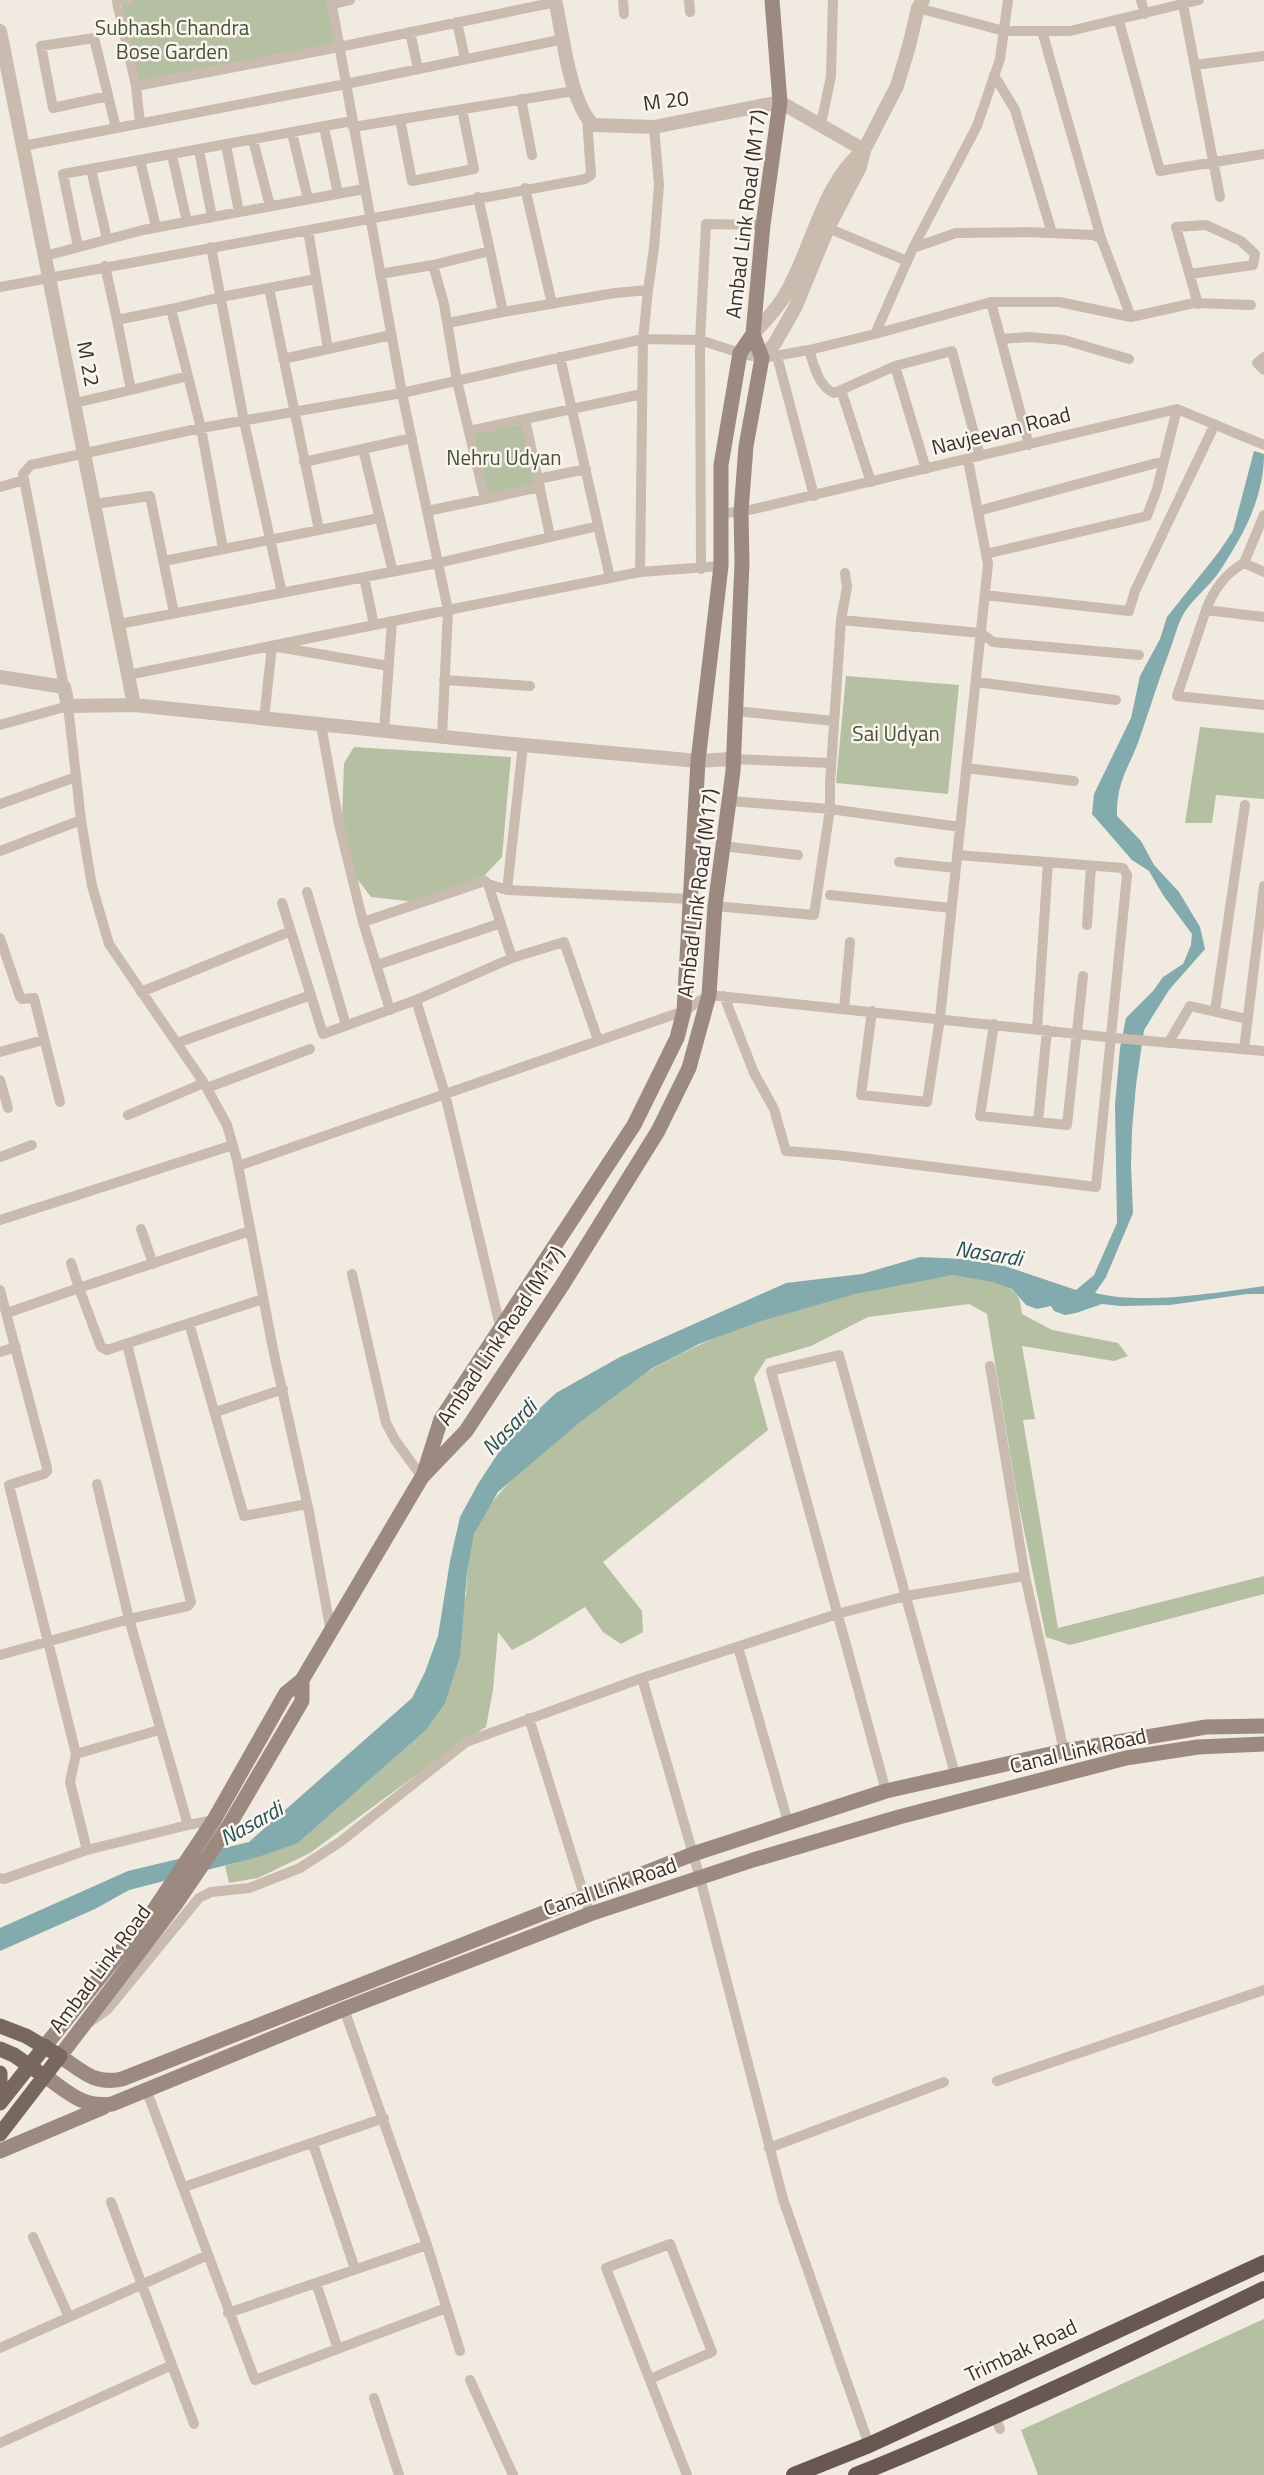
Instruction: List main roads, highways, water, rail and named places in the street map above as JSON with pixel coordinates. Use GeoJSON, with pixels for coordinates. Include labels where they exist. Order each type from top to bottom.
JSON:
{"type":"FeatureCollection","features":[{"type":"Feature","properties":{"kind":"highway","name":"Trimbak Road"},"geometry":{"type":"LineString","coordinates":[[794,2475],[869,2445],[1264,2264]]}},
{"type":"Feature","properties":{"kind":"highway"},"geometry":{"type":"LineString","coordinates":[[856,2475],[997,2422],[1264,2289]]}},
{"type":"Feature","properties":{"kind":"main road","name":"Ambad Link Road (M17)"},"geometry":{"type":"LineString","coordinates":[[204,1835],[221,1823],[302,1701],[302,1680],[422,1477],[466,1431],[563,1284],[658,1131],[689,1068],[716,996],[715,906],[730,801],[742,562],[741,512],[746,446],[770,357],[753,333],[763,225],[780,102],[772,0]]}},
{"type":"Feature","properties":{"kind":"main road"},"geometry":{"type":"LineString","coordinates":[[422,1477],[441,1419],[634,1125],[677,1038],[684,1011],[698,761],[721,566],[721,465],[740,354],[753,333]]}},
{"type":"Feature","properties":{"kind":"main road","name":"Canal Link Road"},"geometry":{"type":"LineString","coordinates":[[0,2026],[45,2046],[93,2079],[108,2082],[122,2079],[584,1895],[693,1854],[886,1791],[1064,1751],[1206,1727],[1264,1726]]}},
{"type":"Feature","properties":{"kind":"main road","name":"Canal Link Road"},"geometry":{"type":"LineString","coordinates":[[0,2049],[14,2055],[84,2103],[112,2104],[344,2009],[590,1914],[898,1816],[1126,1758],[1198,1747],[1264,1744]]}},
{"type":"Feature","properties":{"kind":"main road","name":"Ambad Link Road"},"geometry":{"type":"LineString","coordinates":[[0,2134],[82,2027],[112,1995],[175,1905],[221,1823]]}},
{"type":"Feature","properties":{"kind":"main road","name":"Ambad Link Road"},"geometry":{"type":"LineString","coordinates":[[0,2103],[154,1910],[204,1835]]}},
{"type":"Feature","properties":{"kind":"main road"},"geometry":{"type":"LineString","coordinates":[[0,2073],[0,2086]]}},
{"type":"Feature","properties":{"kind":"main road"},"geometry":{"type":"LineString","coordinates":[[0,2151],[112,2104]]}},
{"type":"Feature","properties":{"kind":"water"},"geometry":{"type":"Polygon","coordinates":[[[1254,451],[1264,454],[1263,471],[1250,518],[1217,575],[1184,613],[1178,625],[1119,792],[1117,816],[1141,841],[1154,865],[1179,892],[1200,927],[1205,949],[1169,990],[1144,1030],[1132,1130],[1133,1213],[1106,1277],[1095,1293],[1157,1298],[1264,1286],[1264,1294],[1247,1294],[1170,1305],[1102,1304],[1065,1315],[1054,1311],[1051,1306],[1037,1309],[1026,1305],[1012,1289],[993,1282],[953,1275],[855,1294],[761,1321],[699,1344],[651,1369],[580,1422],[498,1492],[474,1534],[467,1572],[460,1656],[445,1703],[425,1731],[298,1843],[258,1857],[129,1890],[95,1909],[0,1951],[0,1928],[128,1871],[249,1842],[412,1698],[425,1672],[438,1636],[450,1561],[460,1517],[508,1438],[556,1393],[620,1357],[786,1283],[862,1274],[920,1257],[987,1260],[1076,1290],[1094,1275],[1117,1223],[1115,1105],[1120,1048],[1126,1018],[1153,991],[1163,977],[1183,964],[1191,945],[1192,934],[1163,895],[1149,871],[1132,860],[1092,814],[1094,794],[1131,718],[1140,676],[1160,639],[1167,617],[1233,531],[1254,451]]]}},
{"type":"Feature","properties":{"kind":"park label","name":"Subhash Chandra Bose Garden"},"geometry":{"type":"Point","coordinates":[172,40]}},
{"type":"Feature","properties":{"kind":"park label","name":"Nehru Udyan"},"geometry":{"type":"Point","coordinates":[504,458]}},
{"type":"Feature","properties":{"kind":"park label","name":"Sai Udyan"},"geometry":{"type":"Point","coordinates":[896,734]}},
{"type":"Feature","properties":{"kind":"water label","name":"Nasardi"},"geometry":{"type":"Point","coordinates":[989,1253]}},
{"type":"Feature","properties":{"kind":"water label","name":"Nasardi"},"geometry":{"type":"Point","coordinates":[509,1427]}},
{"type":"Feature","properties":{"kind":"water label","name":"Nasardi"},"geometry":{"type":"Point","coordinates":[251,1823]}}]}
